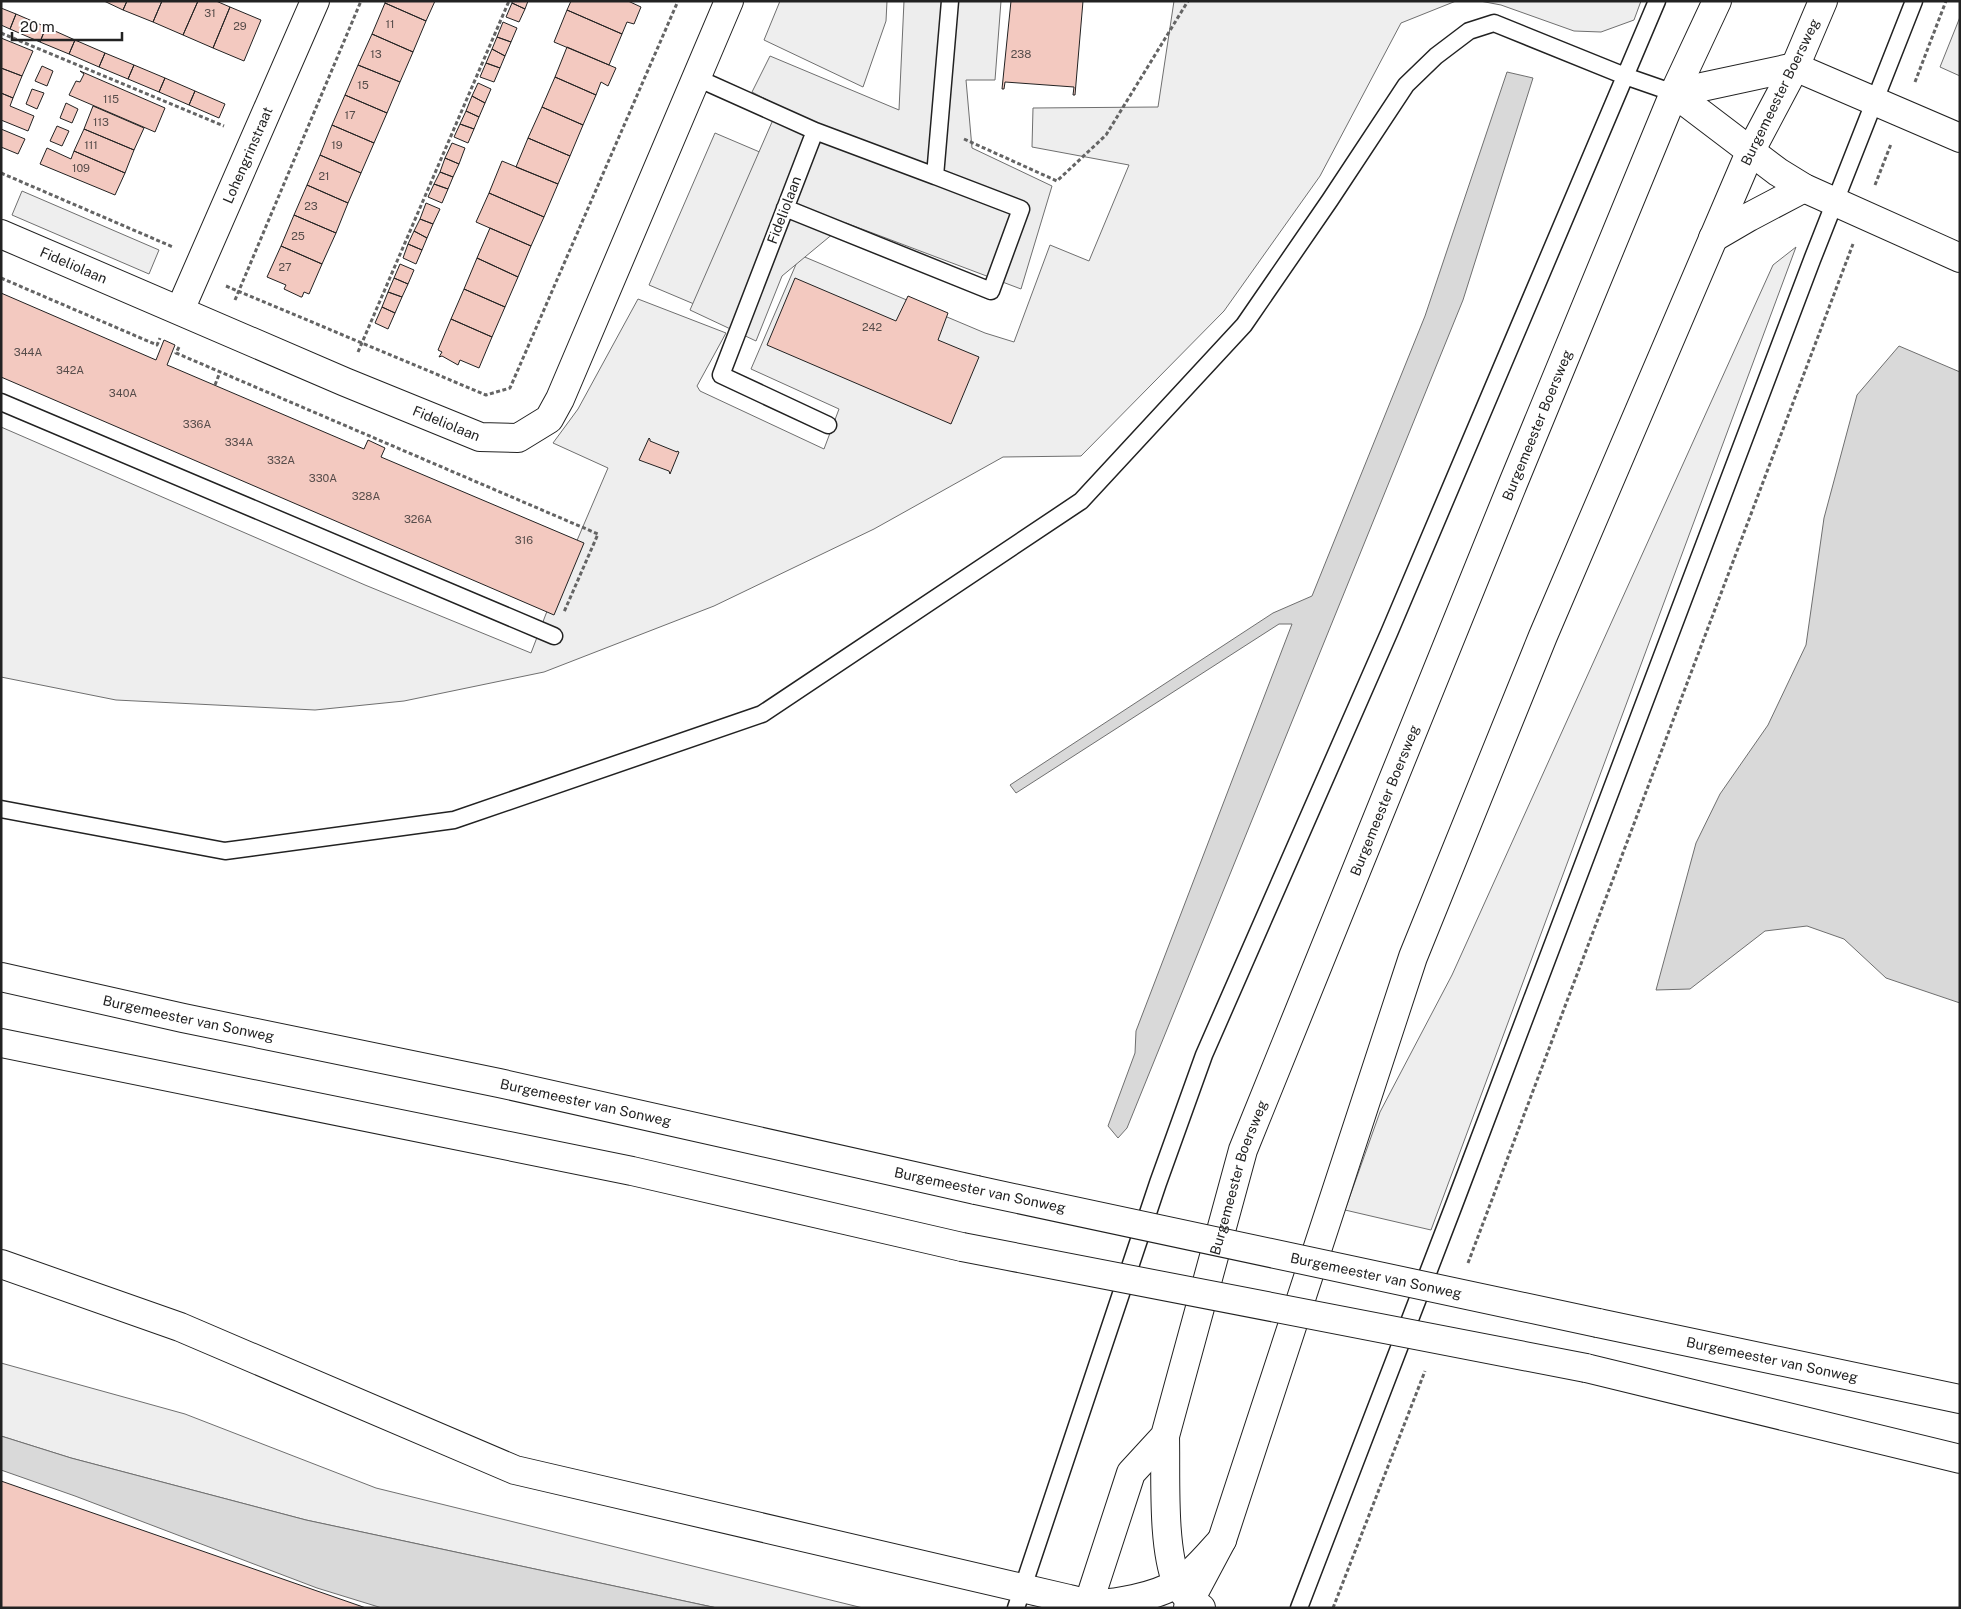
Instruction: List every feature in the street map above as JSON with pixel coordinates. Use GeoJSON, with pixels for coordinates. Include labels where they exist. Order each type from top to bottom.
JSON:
{"type":"FeatureCollection","features":[{"type":"Feature","properties":{"kind":"main road","name":"Lohengrinstraat"},"geometry":{"type":"LineString","coordinates":[[180,310],[315,1]]}},
{"type":"Feature","properties":{"kind":"main road","name":"Fideliolaan"},"geometry":{"type":"LineString","coordinates":[[1,234],[345,382],[480,437],[518,438],[549,419],[560,399],[729,1]]}},
{"type":"Feature","properties":{"kind":"main road","name":"Burgemeester Boersweg"},"geometry":{"type":"LineString","coordinates":[[1087,1606],[1131,1473],[1165,1436],[1243,1150],[1514,480],[1674,94],[1717,1]]}},
{"type":"Feature","properties":{"kind":"main road","name":"Burgemeester Boersweg"},"geometry":{"type":"LineString","coordinates":[[1189,1600],[1197,1568],[1222,1540],[1413,957],[1542,636],[1713,238],[1752,150],[1795,67],[1823,1]]}},
{"type":"Feature","properties":{"kind":"main road"},"geometry":{"type":"LineString","coordinates":[[1674,94],[1795,67],[1960,138]]}},
{"type":"Feature","properties":{"kind":"main road"},"geometry":{"type":"LineString","coordinates":[[1674,94],[1752,150],[1778,172],[1804,188],[1960,258]]}},
{"type":"Feature","properties":{"kind":"main road"},"geometry":{"type":"LineString","coordinates":[[1713,238],[1804,188]]}},
{"type":"Feature","properties":{"kind":"main road","name":"Burgemeester van Sonweg"},"geometry":{"type":"LineString","coordinates":[[1,976],[183,1018],[509,1085],[976,1190],[1960,1399]]}},
{"type":"Feature","properties":{"kind":"main road"},"geometry":{"type":"LineString","coordinates":[[1,1043],[632,1170],[962,1247],[1586,1368],[1960,1459]]}},
{"type":"Feature","properties":{"kind":"main road"},"geometry":{"type":"LineString","coordinates":[[1,1264],[180,1327],[515,1470],[1020,1598],[1087,1606],[1128,1600],[1158,1592],[1189,1600]]}},
{"type":"Feature","properties":{"kind":"main road"},"geometry":{"type":"LineString","coordinates":[[1165,1436],[1166,1524],[1172,1560],[1189,1600]]}},
{"type":"Feature","properties":{"kind":"lane"},"geometry":{"type":"LineString","coordinates":[[935,176],[950,1]]}},
{"type":"Feature","properties":{"kind":"lane"},"geometry":{"type":"LineString","coordinates":[[1020,1598],[1152,1201],[1204,1055],[1389,633],[1657,1]]}},
{"type":"Feature","properties":{"kind":"lane"},"geometry":{"type":"LineString","coordinates":[[1299,1608],[1835,202],[1914,1]]}},
{"type":"Feature","properties":{"kind":"lane"},"geometry":{"type":"LineString","coordinates":[[1,809],[225,851],[454,820],[762,714],[1081,501],[1244,325],[1406,85],[1436,56],[1469,31],[1494,23],[1674,94]]}},
{"type":"Feature","properties":{"kind":"lane"},"geometry":{"type":"LineString","coordinates":[[696,78],[815,131],[1021,209],[991,291],[785,208]]}},
{"type":"Feature","properties":{"kind":"lane","name":"Fideliolaan"},"geometry":{"type":"LineString","coordinates":[[815,131],[721,375],[828,425]]}},
{"type":"Feature","properties":{"kind":"lane"},"geometry":{"type":"LineString","coordinates":[[1,402],[554,636]]}},
{"type":"Feature","properties":{"kind":"path"},"geometry":{"type":"LineString","coordinates":[[223,329],[361,1]]}},
{"type":"Feature","properties":{"kind":"path"},"geometry":{"type":"LineString","coordinates":[[345,382],[509,1]]}},
{"type":"Feature","properties":{"kind":"path"},"geometry":{"type":"LineString","coordinates":[[1,173],[199,267],[238,291],[486,395],[510,388],[678,1]]}},
{"type":"Feature","properties":{"kind":"path"},"geometry":{"type":"LineString","coordinates":[[939,127],[1057,181],[1106,135],[1188,1]]}},
{"type":"Feature","properties":{"kind":"path"},"geometry":{"type":"LineString","coordinates":[[1467,1264],[1946,1]]}},
{"type":"Feature","properties":{"kind":"path"},"geometry":{"type":"LineString","coordinates":[[1,33],[254,139]]}},
{"type":"Feature","properties":{"kind":"path"},"geometry":{"type":"LineString","coordinates":[[1,278],[157,345],[162,335]]}},
{"type":"Feature","properties":{"kind":"path"},"geometry":{"type":"LineString","coordinates":[[180,342],[176,353],[598,534],[554,636]]}},
{"type":"Feature","properties":{"kind":"path"},"geometry":{"type":"LineString","coordinates":[[215,385],[220,372]]}},
{"type":"Feature","properties":{"kind":"path"},"geometry":{"type":"LineString","coordinates":[[1334,1608],[1428,1365]]}},
{"type":"Feature","properties":{"kind":"shaded area"},"geometry":{"type":"Polygon","coordinates":[[[780,1],[887,1],[886,21],[863,87],[764,40],[780,1]]]}},
{"type":"Feature","properties":{"kind":"shaded area"},"geometry":{"type":"Polygon","coordinates":[[[904,1],[1001,1],[995,80],[966,80],[972,148],[1052,186],[1021,289],[846,223],[782,276],[756,341],[690,310],[779,106],[752,92],[770,56],[899,110],[904,1]]]}},
{"type":"Feature","properties":{"kind":"shaded area"},"geometry":{"type":"Polygon","coordinates":[[[1174,1],[1456,1],[1401,23],[1320,176],[1224,311],[1081,456],[1003,457],[874,529],[714,606],[544,672],[404,701],[315,710],[116,700],[1,677],[1,427],[365,585],[531,653],[608,468],[553,443],[578,409],[638,299],[726,333],[697,386],[700,391],[824,449],[839,409],[751,369],[800,255],[985,333],[1014,342],[1050,245],[1089,261],[1129,165],[1032,147],[1033,108],[1158,107],[1174,1]]]}},
{"type":"Feature","properties":{"kind":"shaded area"},"geometry":{"type":"Polygon","coordinates":[[[1480,1],[1641,1],[1634,20],[1601,32],[1574,31],[1501,5],[1480,1]]]}},
{"type":"Feature","properties":{"kind":"shaded area"},"geometry":{"type":"Polygon","coordinates":[[[1960,17],[1960,76],[1940,67],[1960,17]]]}},
{"type":"Feature","properties":{"kind":"shaded area"},"geometry":{"type":"Polygon","coordinates":[[[1507,72],[1533,78],[1463,300],[1127,1128],[1118,1138],[1108,1126],[1135,1053],[1136,1031],[1292,624],[1279,624],[1016,793],[1010,785],[1273,613],[1312,596],[1425,316],[1507,72]]]}},
{"type":"Feature","properties":{"kind":"shaded area"},"geometry":{"type":"Polygon","coordinates":[[[715,133],[762,153],[694,304],[649,285],[715,133]]]}},
{"type":"Feature","properties":{"kind":"shaded area"},"geometry":{"type":"Polygon","coordinates":[[[22,191],[159,250],[149,274],[12,215],[22,191]]]}},
{"type":"Feature","properties":{"kind":"shaded area"},"geometry":{"type":"Polygon","coordinates":[[[1796,247],[1431,1230],[1345,1210],[1380,1112],[1452,975],[1773,265],[1796,247]]]}},
{"type":"Feature","properties":{"kind":"shaded area"},"geometry":{"type":"Polygon","coordinates":[[[1899,346],[1960,372],[1960,1003],[1886,978],[1844,939],[1807,926],[1765,931],[1690,989],[1656,990],[1696,843],[1720,794],[1768,725],[1806,645],[1824,518],[1857,395],[1899,346]]]}},
{"type":"Feature","properties":{"kind":"shaded area"},"geometry":{"type":"Polygon","coordinates":[[[1,1363],[185,1414],[376,1488],[863,1608],[717,1608],[306,1520],[71,1458],[1,1436],[1,1363]]]}},
{"type":"Feature","properties":{"kind":"shaded area"},"geometry":{"type":"Polygon","coordinates":[[[1,1436],[71,1458],[306,1520],[717,1608],[382,1608],[317,1588],[75,1496],[1,1470],[1,1436]]]}},
{"type":"Feature","properties":{"kind":"building"},"geometry":{"type":"Polygon","coordinates":[[[104,1],[127,1],[123,10],[104,1]]]}},
{"type":"Feature","properties":{"kind":"building"},"geometry":{"type":"Polygon","coordinates":[[[127,1],[162,1],[153,22],[123,10],[127,1]]]}},
{"type":"Feature","properties":{"kind":"building"},"geometry":{"type":"Polygon","coordinates":[[[162,1],[198,1],[183,35],[153,22],[162,1]]]}},
{"type":"Feature","properties":{"kind":"building"},"geometry":{"type":"Polygon","coordinates":[[[198,1],[216,1],[230,7],[213,48],[183,35],[198,1]]]}},
{"type":"Feature","properties":{"kind":"building"},"geometry":{"type":"Polygon","coordinates":[[[385,1],[435,1],[426,21],[385,3],[385,1]]]}},
{"type":"Feature","properties":{"kind":"building"},"geometry":{"type":"Polygon","coordinates":[[[512,1],[528,1],[525,9],[512,3],[512,1]]]}},
{"type":"Feature","properties":{"kind":"building"},"geometry":{"type":"Polygon","coordinates":[[[571,1],[628,1],[641,7],[634,24],[627,22],[622,34],[567,10],[571,1]]]}},
{"type":"Feature","properties":{"kind":"building"},"geometry":{"type":"Polygon","coordinates":[[[1011,1],[1083,1],[1075,95],[1073,95],[1074,87],[1005,82],[1004,89],[1002,89],[1011,1]]]}},
{"type":"Feature","properties":{"kind":"building"},"geometry":{"type":"Polygon","coordinates":[[[385,3],[426,21],[413,52],[372,34],[385,3]]]}},
{"type":"Feature","properties":{"kind":"building"},"geometry":{"type":"Polygon","coordinates":[[[512,3],[525,9],[519,22],[506,17],[512,3]]]}},
{"type":"Feature","properties":{"kind":"building"},"geometry":{"type":"Polygon","coordinates":[[[230,7],[261,20],[244,61],[213,48],[230,7]]]}},
{"type":"Feature","properties":{"kind":"building"},"geometry":{"type":"Polygon","coordinates":[[[1,8],[16,14],[10,29],[1,25],[1,8]]]}},
{"type":"Feature","properties":{"kind":"building"},"geometry":{"type":"Polygon","coordinates":[[[567,10],[622,34],[609,65],[554,42],[567,10]]]}},
{"type":"Feature","properties":{"kind":"building"},"geometry":{"type":"Polygon","coordinates":[[[16,14],[46,27],[40,42],[10,29],[16,14]]]}},
{"type":"Feature","properties":{"kind":"building"},"geometry":{"type":"Polygon","coordinates":[[[503,22],[517,28],[511,42],[497,37],[503,22]]]}},
{"type":"Feature","properties":{"kind":"building"},"geometry":{"type":"Polygon","coordinates":[[[46,27],[75,40],[69,54],[40,42],[46,27]]]}},
{"type":"Feature","properties":{"kind":"building"},"geometry":{"type":"Polygon","coordinates":[[[372,34],[413,52],[400,82],[358,65],[372,34]]]}},
{"type":"Feature","properties":{"kind":"building"},"geometry":{"type":"Polygon","coordinates":[[[497,37],[511,42],[505,56],[492,49],[497,37]]]}},
{"type":"Feature","properties":{"kind":"building"},"geometry":{"type":"Polygon","coordinates":[[[1,38],[33,51],[22,76],[1,68],[1,38]]]}},
{"type":"Feature","properties":{"kind":"building"},"geometry":{"type":"Polygon","coordinates":[[[75,40],[105,53],[99,67],[69,54],[75,40]]]}},
{"type":"Feature","properties":{"kind":"building"},"geometry":{"type":"Polygon","coordinates":[[[567,47],[616,68],[608,86],[601,82],[596,95],[555,77],[567,47]]]}},
{"type":"Feature","properties":{"kind":"building"},"geometry":{"type":"Polygon","coordinates":[[[492,49],[505,56],[500,68],[486,63],[492,49]]]}},
{"type":"Feature","properties":{"kind":"building"},"geometry":{"type":"Polygon","coordinates":[[[105,53],[134,65],[128,79],[99,67],[105,53]]]}},
{"type":"Feature","properties":{"kind":"building"},"geometry":{"type":"Polygon","coordinates":[[[486,63],[500,68],[494,82],[480,77],[486,63]]]}},
{"type":"Feature","properties":{"kind":"building"},"geometry":{"type":"Polygon","coordinates":[[[134,65],[165,78],[159,92],[128,79],[134,65]]]}},
{"type":"Feature","properties":{"kind":"building"},"geometry":{"type":"Polygon","coordinates":[[[358,65],[400,82],[387,113],[345,95],[358,65]]]}},
{"type":"Feature","properties":{"kind":"building"},"geometry":{"type":"Polygon","coordinates":[[[42,66],[53,71],[47,86],[35,81],[42,66]]]}},
{"type":"Feature","properties":{"kind":"building"},"geometry":{"type":"Polygon","coordinates":[[[1,68],[22,76],[13,98],[1,93],[1,68]]]}},
{"type":"Feature","properties":{"kind":"building"},"geometry":{"type":"Polygon","coordinates":[[[80,71],[165,108],[155,132],[69,95],[76,81],[80,82],[84,74],[80,71]]]}},
{"type":"Feature","properties":{"kind":"building"},"geometry":{"type":"Polygon","coordinates":[[[555,77],[596,95],[583,125],[542,107],[555,77]]]}},
{"type":"Feature","properties":{"kind":"building"},"geometry":{"type":"Polygon","coordinates":[[[165,78],[195,91],[189,105],[159,92],[165,78]]]}},
{"type":"Feature","properties":{"kind":"building"},"geometry":{"type":"Polygon","coordinates":[[[478,83],[491,89],[485,103],[472,96],[478,83]]]}},
{"type":"Feature","properties":{"kind":"building"},"geometry":{"type":"Polygon","coordinates":[[[32,89],[44,93],[37,109],[26,104],[32,89]]]}},
{"type":"Feature","properties":{"kind":"building"},"geometry":{"type":"Polygon","coordinates":[[[195,91],[225,104],[219,118],[189,105],[195,91]]]}},
{"type":"Feature","properties":{"kind":"building"},"geometry":{"type":"Polygon","coordinates":[[[1,93],[13,98],[10,106],[34,116],[28,131],[1,120],[1,93]]]}},
{"type":"Feature","properties":{"kind":"building"},"geometry":{"type":"Polygon","coordinates":[[[345,95],[387,113],[374,143],[332,125],[345,95]]]}},
{"type":"Feature","properties":{"kind":"building"},"geometry":{"type":"Polygon","coordinates":[[[472,96],[485,103],[479,117],[466,111],[472,96]]]}},
{"type":"Feature","properties":{"kind":"building"},"geometry":{"type":"Polygon","coordinates":[[[66,103],[78,109],[72,123],[60,118],[66,103]]]}},
{"type":"Feature","properties":{"kind":"building"},"geometry":{"type":"Polygon","coordinates":[[[93,106],[144,128],[134,150],[84,129],[93,106]]]}},
{"type":"Feature","properties":{"kind":"building"},"geometry":{"type":"Polygon","coordinates":[[[542,107],[583,125],[570,156],[528,138],[542,107]]]}},
{"type":"Feature","properties":{"kind":"building"},"geometry":{"type":"Polygon","coordinates":[[[466,111],[479,117],[474,129],[460,124],[466,111]]]}},
{"type":"Feature","properties":{"kind":"building"},"geometry":{"type":"Polygon","coordinates":[[[460,124],[474,129],[468,143],[454,137],[460,124]]]}},
{"type":"Feature","properties":{"kind":"building"},"geometry":{"type":"Polygon","coordinates":[[[332,125],[374,143],[361,173],[320,155],[332,125]]]}},
{"type":"Feature","properties":{"kind":"building"},"geometry":{"type":"Polygon","coordinates":[[[57,126],[69,131],[62,146],[50,141],[57,126]]]}},
{"type":"Feature","properties":{"kind":"building"},"geometry":{"type":"Polygon","coordinates":[[[1,129],[25,139],[18,154],[1,147],[1,129]]]}},
{"type":"Feature","properties":{"kind":"building"},"geometry":{"type":"Polygon","coordinates":[[[84,129],[134,150],[125,173],[74,151],[84,129]]]}},
{"type":"Feature","properties":{"kind":"building"},"geometry":{"type":"Polygon","coordinates":[[[528,138],[570,156],[558,184],[516,167],[528,138]]]}},
{"type":"Feature","properties":{"kind":"building"},"geometry":{"type":"Polygon","coordinates":[[[452,143],[465,148],[459,164],[445,158],[452,143]]]}},
{"type":"Feature","properties":{"kind":"building"},"geometry":{"type":"Polygon","coordinates":[[[47,148],[71,159],[74,151],[125,173],[115,195],[40,164],[47,148]]]}},
{"type":"Feature","properties":{"kind":"building"},"geometry":{"type":"Polygon","coordinates":[[[320,155],[361,173],[348,203],[307,185],[320,155]]]}},
{"type":"Feature","properties":{"kind":"building"},"geometry":{"type":"Polygon","coordinates":[[[445,158],[459,164],[453,177],[440,172],[445,158]]]}},
{"type":"Feature","properties":{"kind":"building"},"geometry":{"type":"Polygon","coordinates":[[[502,161],[558,184],[544,217],[489,193],[502,161]]]}},
{"type":"Feature","properties":{"kind":"building"},"geometry":{"type":"Polygon","coordinates":[[[440,172],[453,177],[448,189],[434,184],[440,172]]]}},
{"type":"Feature","properties":{"kind":"building"},"geometry":{"type":"Polygon","coordinates":[[[434,184],[448,189],[442,203],[428,197],[434,184]]]}},
{"type":"Feature","properties":{"kind":"building"},"geometry":{"type":"Polygon","coordinates":[[[307,185],[348,203],[336,233],[294,215],[307,185]]]}},
{"type":"Feature","properties":{"kind":"building"},"geometry":{"type":"Polygon","coordinates":[[[489,193],[544,217],[531,246],[476,222],[489,193]]]}},
{"type":"Feature","properties":{"kind":"building"},"geometry":{"type":"Polygon","coordinates":[[[426,203],[440,209],[433,224],[420,219],[426,203]]]}},
{"type":"Feature","properties":{"kind":"building"},"geometry":{"type":"Polygon","coordinates":[[[294,215],[336,233],[322,264],[281,246],[294,215]]]}},
{"type":"Feature","properties":{"kind":"building"},"geometry":{"type":"Polygon","coordinates":[[[420,219],[433,224],[427,238],[414,231],[420,219]]]}},
{"type":"Feature","properties":{"kind":"building"},"geometry":{"type":"Polygon","coordinates":[[[490,228],[531,246],[518,277],[477,258],[490,228]]]}},
{"type":"Feature","properties":{"kind":"building"},"geometry":{"type":"Polygon","coordinates":[[[414,231],[427,238],[422,250],[408,244],[414,231]]]}},
{"type":"Feature","properties":{"kind":"building"},"geometry":{"type":"Polygon","coordinates":[[[408,244],[422,250],[416,264],[403,258],[408,244]]]}},
{"type":"Feature","properties":{"kind":"building"},"geometry":{"type":"Polygon","coordinates":[[[281,246],[322,264],[309,294],[304,292],[301,297],[284,289],[286,285],[267,277],[281,246]]]}},
{"type":"Feature","properties":{"kind":"building"},"geometry":{"type":"Polygon","coordinates":[[[477,258],[518,277],[505,307],[464,289],[477,258]]]}},
{"type":"Feature","properties":{"kind":"building"},"geometry":{"type":"Polygon","coordinates":[[[400,264],[414,270],[408,284],[394,278],[400,264]]]}},
{"type":"Feature","properties":{"kind":"building"},"geometry":{"type":"Polygon","coordinates":[[[394,278],[408,284],[402,297],[388,292],[394,278]]]}},
{"type":"Feature","properties":{"kind":"building"},"geometry":{"type":"Polygon","coordinates":[[[795,278],[896,321],[908,296],[948,313],[938,340],[979,357],[951,424],[767,345],[795,278]]]}},
{"type":"Feature","properties":{"kind":"building"},"geometry":{"type":"Polygon","coordinates":[[[464,289],[505,307],[492,337],[451,319],[464,289]]]}},
{"type":"Feature","properties":{"kind":"building"},"geometry":{"type":"Polygon","coordinates":[[[388,292],[402,297],[395,313],[382,307],[388,292]]]}},
{"type":"Feature","properties":{"kind":"building"},"geometry":{"type":"Polygon","coordinates":[[[1,293],[156,360],[164,340],[175,345],[167,365],[364,449],[368,440],[385,448],[381,457],[584,543],[554,615],[1,377],[1,293]]]}},
{"type":"Feature","properties":{"kind":"building"},"geometry":{"type":"Polygon","coordinates":[[[382,307],[395,313],[388,329],[375,323],[382,307]]]}},
{"type":"Feature","properties":{"kind":"building"},"geometry":{"type":"Polygon","coordinates":[[[451,319],[492,337],[479,368],[460,360],[458,365],[442,356],[439,357],[442,352],[438,350],[451,319]]]}},
{"type":"Feature","properties":{"kind":"building"},"geometry":{"type":"Polygon","coordinates":[[[649,438],[650,441],[679,452],[670,474],[669,471],[639,460],[649,438]]]}},
{"type":"Feature","properties":{"kind":"building"},"geometry":{"type":"Polygon","coordinates":[[[1,1481],[366,1608],[1,1608],[1,1481]]]}}]}
